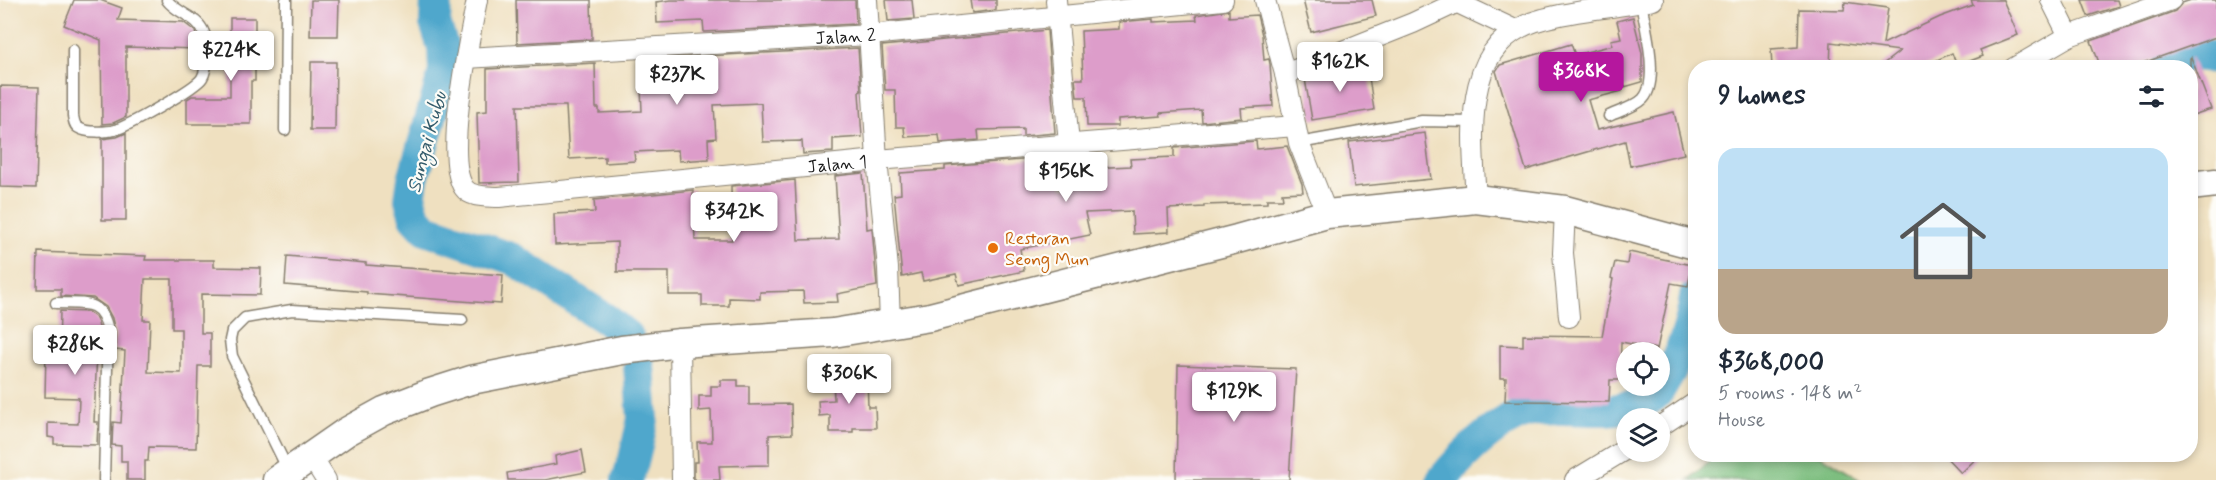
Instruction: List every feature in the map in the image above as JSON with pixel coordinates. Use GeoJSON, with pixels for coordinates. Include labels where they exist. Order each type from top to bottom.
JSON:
{"type":"FeatureCollection","features":[{"type":"Feature","properties":{"kind":"main road"},"geometry":{"type":"LineString","coordinates":[[292,472],[346,432],[384,411],[471,380],[622,350],[833,333],[930,317],[1327,214],[1476,199],[1565,210],[1688,242]]}},
{"type":"Feature","properties":{"kind":"street","name":"Jalan 1"},"geometry":{"type":"LineString","coordinates":[[477,0],[462,80],[457,136],[458,173],[463,187],[468,192],[479,196],[498,197],[877,160],[1069,144],[1297,134]]}},
{"type":"Feature","properties":{"kind":"street"},"geometry":{"type":"LineString","coordinates":[[867,0],[877,160],[888,268],[890,323]]}},
{"type":"Feature","properties":{"kind":"street","name":"Jalan 2"},"geometry":{"type":"LineString","coordinates":[[466,58],[870,35],[1057,8],[1223,0]]}},
{"type":"Feature","properties":{"kind":"street"},"geometry":{"type":"LineString","coordinates":[[1264,0],[1285,74],[1297,134],[1327,214]]}},
{"type":"Feature","properties":{"kind":"street"},"geometry":{"type":"LineString","coordinates":[[2051,0],[2069,36]]}},
{"type":"Feature","properties":{"kind":"street"},"geometry":{"type":"LineString","coordinates":[[2028,60],[2069,36],[2171,0]]}},
{"type":"Feature","properties":{"kind":"street"},"geometry":{"type":"LineString","coordinates":[[1285,74],[1413,23],[1460,1],[1515,30]]}},
{"type":"Feature","properties":{"kind":"street"},"geometry":{"type":"LineString","coordinates":[[1476,199],[1473,122],[1475,99],[1486,63],[1495,49],[1515,30],[1542,19],[1647,1]]}},
{"type":"Feature","properties":{"kind":"street"},"geometry":{"type":"LineString","coordinates":[[1057,8],[1069,144]]}},
{"type":"Feature","properties":{"kind":"street"},"geometry":{"type":"LineString","coordinates":[[1565,210],[1563,253],[1569,317]]}},
{"type":"Feature","properties":{"kind":"street"},"geometry":{"type":"LineString","coordinates":[[680,344],[682,480]]}},
{"type":"Feature","properties":{"kind":"street"},"geometry":{"type":"LineString","coordinates":[[1670,420],[1688,408]]}},
{"type":"Feature","properties":{"kind":"street"},"geometry":{"type":"LineString","coordinates":[[1575,480],[1616,455]]}},
{"type":"Feature","properties":{"kind":"street"},"geometry":{"type":"LineString","coordinates":[[292,472],[326,480]]}},
{"type":"Feature","properties":{"kind":"lane"},"geometry":{"type":"LineString","coordinates":[[73,50],[73,116],[79,129],[115,130],[154,110],[196,85],[203,77],[206,63],[205,34],[199,23],[172,7],[167,0]]}},
{"type":"Feature","properties":{"kind":"lane"},"geometry":{"type":"LineString","coordinates":[[285,130],[286,0]]}},
{"type":"Feature","properties":{"kind":"lane"},"geometry":{"type":"LineString","coordinates":[[1609,116],[1642,99],[1649,89],[1651,69],[1647,1]]}},
{"type":"Feature","properties":{"kind":"lane"},"geometry":{"type":"LineString","coordinates":[[1297,134],[1422,121],[1473,122]]}},
{"type":"Feature","properties":{"kind":"lane"},"geometry":{"type":"LineString","coordinates":[[56,303],[90,305],[101,310],[105,318],[108,331],[104,480]]}},
{"type":"Feature","properties":{"kind":"lane"},"geometry":{"type":"LineString","coordinates":[[292,472],[232,356],[230,340],[232,330],[245,318],[292,310],[462,320]]}},
{"type":"Feature","properties":{"kind":"green space"},"geometry":{"type":"Polygon","coordinates":[[[1709,462],[1831,462],[1861,480],[1688,480],[1709,462]]]}},
{"type":"Feature","properties":{"kind":"building"},"geometry":{"type":"Polygon","coordinates":[[[74,0],[100,0],[122,8],[118,20],[183,22],[195,31],[199,49],[126,47],[126,117],[113,123],[102,124],[101,40],[64,25],[74,0]]]}},
{"type":"Feature","properties":{"kind":"building"},"geometry":{"type":"Polygon","coordinates":[[[311,0],[339,0],[338,36],[310,36],[311,0]]]}},
{"type":"Feature","properties":{"kind":"building"},"geometry":{"type":"Polygon","coordinates":[[[516,0],[591,0],[592,39],[517,43],[516,0]]]}},
{"type":"Feature","properties":{"kind":"building"},"geometry":{"type":"Polygon","coordinates":[[[671,0],[855,0],[856,24],[704,32],[703,21],[657,23],[656,2],[671,0]]]}},
{"type":"Feature","properties":{"kind":"building"},"geometry":{"type":"Polygon","coordinates":[[[886,0],[912,0],[914,19],[888,21],[886,0]]]}},
{"type":"Feature","properties":{"kind":"building"},"geometry":{"type":"Polygon","coordinates":[[[970,0],[996,0],[996,10],[972,13],[970,0]]]}},
{"type":"Feature","properties":{"kind":"building"},"geometry":{"type":"Polygon","coordinates":[[[1303,0],[1372,0],[1376,16],[1311,32],[1303,0]]]}},
{"type":"Feature","properties":{"kind":"building"},"geometry":{"type":"Polygon","coordinates":[[[1971,0],[2003,0],[2018,35],[1980,50],[1983,56],[1973,60],[1955,60],[1952,53],[1937,60],[1888,60],[1900,51],[1831,42],[1830,60],[1772,60],[1771,49],[1798,47],[1799,9],[1844,10],[1845,2],[1888,8],[1883,44],[1940,17],[1973,5],[1971,0]]]}},
{"type":"Feature","properties":{"kind":"building"},"geometry":{"type":"Polygon","coordinates":[[[2082,0],[2117,0],[2119,6],[2088,16],[2082,0]]]}},
{"type":"Feature","properties":{"kind":"building"},"geometry":{"type":"Polygon","coordinates":[[[2191,0],[2216,0],[2216,37],[2151,60],[2098,60],[2091,41],[2175,11],[2182,3],[2191,0]]]}},
{"type":"Feature","properties":{"kind":"building"},"geometry":{"type":"Polygon","coordinates":[[[1229,10],[1229,17],[1257,15],[1262,35],[1264,60],[1269,59],[1270,64],[1273,106],[1241,108],[1242,118],[1202,122],[1201,110],[1118,119],[1118,126],[1087,126],[1086,97],[1077,97],[1075,79],[1083,79],[1081,31],[1119,29],[1119,22],[1153,19],[1153,22],[1197,20],[1196,15],[1229,10]]]}},
{"type":"Feature","properties":{"kind":"building"},"geometry":{"type":"Polygon","coordinates":[[[1633,17],[1642,53],[1642,82],[1621,88],[1622,91],[1588,100],[1597,130],[1674,112],[1684,154],[1630,166],[1625,141],[1526,170],[1496,71],[1500,65],[1571,44],[1575,55],[1613,45],[1611,40],[1621,38],[1617,21],[1633,17]]]}},
{"type":"Feature","properties":{"kind":"building"},"geometry":{"type":"Polygon","coordinates":[[[230,18],[255,18],[255,81],[251,81],[251,124],[187,124],[187,99],[192,96],[230,96],[230,18]]]}},
{"type":"Feature","properties":{"kind":"building"},"geometry":{"type":"Polygon","coordinates":[[[1047,30],[1055,133],[1023,136],[1023,129],[978,130],[979,140],[940,143],[939,135],[905,137],[904,127],[896,127],[895,90],[885,90],[882,46],[1047,30]]]}},
{"type":"Feature","properties":{"kind":"building"},"geometry":{"type":"Polygon","coordinates":[[[858,48],[862,137],[833,139],[833,152],[803,154],[802,141],[763,142],[761,103],[714,105],[716,138],[708,139],[709,159],[679,161],[678,150],[634,152],[635,161],[605,163],[605,157],[569,159],[566,106],[517,106],[519,182],[479,183],[477,112],[487,111],[487,69],[595,63],[596,108],[599,108],[599,113],[642,111],[640,65],[669,64],[669,58],[858,48]]]}},
{"type":"Feature","properties":{"kind":"building"},"geometry":{"type":"Polygon","coordinates":[[[311,62],[336,62],[335,130],[310,130],[311,62]]]}},
{"type":"Feature","properties":{"kind":"building"},"geometry":{"type":"Polygon","coordinates":[[[1367,65],[1374,110],[1312,120],[1305,79],[1320,73],[1367,65]]]}},
{"type":"Feature","properties":{"kind":"building"},"geometry":{"type":"Polygon","coordinates":[[[2198,75],[2211,109],[2198,113],[2198,75]]]}},
{"type":"Feature","properties":{"kind":"building"},"geometry":{"type":"Polygon","coordinates":[[[0,86],[39,87],[36,188],[0,187],[0,86]]]}},
{"type":"Feature","properties":{"kind":"building"},"geometry":{"type":"Polygon","coordinates":[[[126,133],[126,220],[102,220],[102,139],[126,133]]]}},
{"type":"Feature","properties":{"kind":"building"},"geometry":{"type":"Polygon","coordinates":[[[1425,133],[1431,179],[1354,187],[1349,142],[1425,133]]]}},
{"type":"Feature","properties":{"kind":"building"},"geometry":{"type":"Polygon","coordinates":[[[1256,141],[1257,149],[1287,146],[1303,192],[1282,193],[1283,199],[1267,199],[1267,203],[1204,205],[1204,207],[1168,209],[1169,232],[1133,234],[1132,211],[1085,213],[1090,235],[1020,249],[1024,271],[959,285],[956,274],[923,281],[921,273],[902,277],[894,195],[901,194],[900,173],[945,170],[945,166],[1060,157],[1062,188],[1091,182],[1090,168],[1131,166],[1130,159],[1174,157],[1174,148],[1256,141]]]}},
{"type":"Feature","properties":{"kind":"building"},"geometry":{"type":"Polygon","coordinates":[[[863,173],[867,229],[872,228],[877,286],[837,294],[838,302],[804,303],[803,291],[760,292],[760,299],[729,298],[729,306],[702,306],[702,295],[669,295],[669,272],[617,272],[617,242],[555,245],[554,214],[595,212],[594,200],[693,190],[695,240],[732,240],[731,186],[795,180],[798,240],[839,239],[835,176],[863,173]]]}},
{"type":"Feature","properties":{"kind":"building"},"geometry":{"type":"Polygon","coordinates":[[[38,252],[146,256],[145,260],[214,260],[214,267],[261,268],[260,295],[201,294],[201,333],[210,333],[210,366],[198,366],[196,448],[149,447],[148,461],[145,461],[145,480],[127,480],[127,461],[121,461],[121,446],[112,445],[113,422],[121,423],[125,351],[115,350],[115,331],[106,307],[93,298],[61,296],[61,289],[37,289],[38,252]],[[145,279],[143,320],[150,320],[148,372],[181,373],[181,329],[172,329],[172,279],[145,279]]]}},
{"type":"Feature","properties":{"kind":"building"},"geometry":{"type":"Polygon","coordinates":[[[1629,252],[1688,264],[1688,286],[1671,283],[1658,342],[1616,342],[1616,380],[1610,380],[1609,402],[1505,401],[1506,378],[1500,378],[1500,345],[1523,346],[1523,335],[1602,336],[1615,262],[1627,264],[1629,252]]]}},
{"type":"Feature","properties":{"kind":"building"},"geometry":{"type":"Polygon","coordinates":[[[287,256],[366,263],[366,265],[503,275],[501,304],[285,285],[287,256]]]}},
{"type":"Feature","properties":{"kind":"building"},"geometry":{"type":"Polygon","coordinates":[[[60,311],[88,312],[95,317],[98,323],[100,350],[97,350],[94,422],[98,422],[97,445],[54,444],[54,438],[48,437],[48,423],[78,424],[79,398],[45,397],[46,350],[59,351],[60,311]]]}},
{"type":"Feature","properties":{"kind":"building"},"geometry":{"type":"Polygon","coordinates":[[[1178,365],[1296,369],[1289,480],[1176,480],[1178,365]]]}},
{"type":"Feature","properties":{"kind":"building"},"geometry":{"type":"Polygon","coordinates":[[[833,376],[867,376],[868,407],[875,407],[876,428],[853,428],[853,432],[830,432],[830,415],[819,416],[818,401],[834,400],[833,376]]]}},
{"type":"Feature","properties":{"kind":"building"},"geometry":{"type":"Polygon","coordinates":[[[721,380],[738,380],[738,386],[749,386],[749,405],[791,404],[792,434],[769,435],[769,465],[719,466],[720,480],[694,480],[694,462],[698,462],[697,442],[712,442],[711,410],[699,411],[699,396],[711,396],[711,386],[721,386],[721,380]]]}},
{"type":"Feature","properties":{"kind":"building"},"geometry":{"type":"Polygon","coordinates":[[[582,450],[586,472],[545,480],[508,480],[507,473],[556,464],[555,456],[582,450]]]}},
{"type":"Feature","properties":{"kind":"building"},"geometry":{"type":"Polygon","coordinates":[[[1951,462],[1973,462],[1961,473],[1951,462]]]}},
{"type":"Feature","properties":{"kind":"waterway","name":"Sungai Kubu"},"geometry":{"type":"LineString","coordinates":[[436,0],[435,23],[443,47],[444,72],[413,179],[410,200],[415,217],[426,229],[513,259],[607,320],[628,337]]}},
{"type":"Feature","properties":{"kind":"waterway"},"geometry":{"type":"LineString","coordinates":[[2178,60],[2190,56],[2216,59]]}},
{"type":"Feature","properties":{"kind":"waterway"},"geometry":{"type":"LineString","coordinates":[[1442,480],[1482,439],[1506,421],[1519,415],[1548,409],[1621,409],[1635,406],[1653,397],[1670,372],[1688,331]]}},
{"type":"Feature","properties":{"kind":"waterway","name":"Sungai Kubu"},"geometry":{"type":"LineString","coordinates":[[627,480],[643,419],[639,366]]}},
{"type":"Feature","properties":{"kind":"place","name":"Restoran Seong Mun"},"geometry":{"type":"Point","coordinates":[993,248]}}]}
